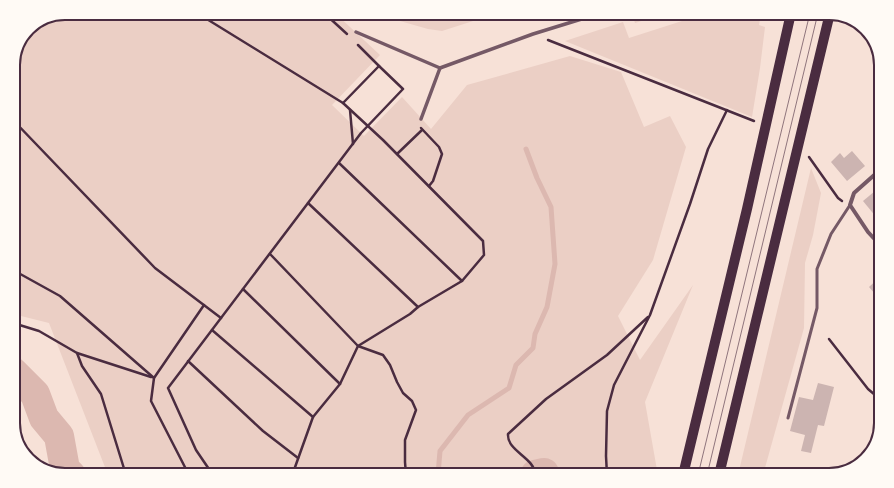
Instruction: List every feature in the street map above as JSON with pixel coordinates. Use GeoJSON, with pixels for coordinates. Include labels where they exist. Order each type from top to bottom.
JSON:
{"type":"FeatureCollection","features":[{"type":"Feature","properties":{"kind":"main road"},"geometry":{"type":"LineString","coordinates":[[685,468],[747,209],[789,20]]}},
{"type":"Feature","properties":{"kind":"main road"},"geometry":{"type":"LineString","coordinates":[[722,468],[828,20]]}},
{"type":"Feature","properties":{"kind":"street"},"geometry":{"type":"LineString","coordinates":[[356,32],[440,68],[533,34],[578,20]]}},
{"type":"Feature","properties":{"kind":"street"},"geometry":{"type":"LineString","coordinates":[[421,119],[440,68]]}},
{"type":"Feature","properties":{"kind":"street"},"geometry":{"type":"LineString","coordinates":[[874,175],[854,193],[850,206],[874,238]]}},
{"type":"Feature","properties":{"kind":"lane"},"geometry":{"type":"LineString","coordinates":[[788,418],[816,308],[817,269],[832,234],[850,206]]}},
{"type":"Feature","properties":{"kind":"path"},"geometry":{"type":"LineString","coordinates":[[208,20],[343,103],[397,154],[483,241],[484,255],[462,281],[418,307],[410,314],[358,346],[340,384],[313,417],[295,468]]}},
{"type":"Feature","properties":{"kind":"path"},"geometry":{"type":"LineString","coordinates":[[331,20],[350,38]]}},
{"type":"Feature","properties":{"kind":"path"},"geometry":{"type":"LineString","coordinates":[[533,34],[757,122]]}},
{"type":"Feature","properties":{"kind":"path"},"geometry":{"type":"LineString","coordinates":[[208,468],[196,450],[168,388],[353,145],[368,126],[403,89],[355,42]]}},
{"type":"Feature","properties":{"kind":"path"},"geometry":{"type":"LineString","coordinates":[[343,103],[379,66]]}},
{"type":"Feature","properties":{"kind":"path"},"geometry":{"type":"LineString","coordinates":[[350,110],[353,145]]}},
{"type":"Feature","properties":{"kind":"path"},"geometry":{"type":"LineString","coordinates":[[607,468],[607,411],[614,385],[650,315],[708,149],[727,110]]}},
{"type":"Feature","properties":{"kind":"path"},"geometry":{"type":"LineString","coordinates":[[419,126],[439,147],[442,154],[433,181],[429,186]]}},
{"type":"Feature","properties":{"kind":"path"},"geometry":{"type":"LineString","coordinates":[[20,127],[155,268],[221,318]]}},
{"type":"Feature","properties":{"kind":"path"},"geometry":{"type":"LineString","coordinates":[[397,154],[422,130]]}},
{"type":"Feature","properties":{"kind":"path"},"geometry":{"type":"LineString","coordinates":[[809,157],[838,198],[850,206]]}},
{"type":"Feature","properties":{"kind":"path"},"geometry":{"type":"LineString","coordinates":[[339,163],[462,281]]}},
{"type":"Feature","properties":{"kind":"path"},"geometry":{"type":"LineString","coordinates":[[308,204],[418,307]]}},
{"type":"Feature","properties":{"kind":"path"},"geometry":{"type":"LineString","coordinates":[[270,254],[358,346],[383,355],[390,365],[403,394],[412,401],[416,410],[405,440],[405,468]]}},
{"type":"Feature","properties":{"kind":"path"},"geometry":{"type":"LineString","coordinates":[[20,274],[60,296],[154,378]]}},
{"type":"Feature","properties":{"kind":"path"},"geometry":{"type":"LineString","coordinates":[[243,289],[340,384]]}},
{"type":"Feature","properties":{"kind":"path"},"geometry":{"type":"LineString","coordinates":[[185,468],[151,400],[154,378],[204,305]]}},
{"type":"Feature","properties":{"kind":"path"},"geometry":{"type":"LineString","coordinates":[[533,468],[530,463],[510,445],[508,434],[546,399],[607,355],[650,315]]}},
{"type":"Feature","properties":{"kind":"path"},"geometry":{"type":"LineString","coordinates":[[20,325],[39,331],[76,353],[154,378]]}},
{"type":"Feature","properties":{"kind":"path"},"geometry":{"type":"LineString","coordinates":[[212,330],[313,417]]}},
{"type":"Feature","properties":{"kind":"path"},"geometry":{"type":"LineString","coordinates":[[829,339],[868,389],[874,394]]}},
{"type":"Feature","properties":{"kind":"path"},"geometry":{"type":"LineString","coordinates":[[76,353],[82,366],[101,394],[124,468]]}},
{"type":"Feature","properties":{"kind":"path"},"geometry":{"type":"LineString","coordinates":[[188,361],[263,431],[298,458]]}},
{"type":"Feature","properties":{"kind":"shaded area"},"geometry":{"type":"Polygon","coordinates":[[[65,20],[342,20],[380,55],[332,105],[364,136],[402,97],[431,129],[467,85],[570,56],[621,72],[644,127],[670,116],[686,147],[653,260],[618,316],[640,360],[693,285],[645,402],[657,468],[554,468],[553,463],[514,468],[105,468],[49,323],[20,316],[20,62],[23,48],[33,33],[48,23],[65,20]]]}},
{"type":"Feature","properties":{"kind":"shaded area"},"geometry":{"type":"Polygon","coordinates":[[[396,20],[476,20],[442,31],[428,29],[396,20]]]}},
{"type":"Feature","properties":{"kind":"shaded area"},"geometry":{"type":"Polygon","coordinates":[[[634,20],[644,20],[635,23],[634,20]]]}},
{"type":"Feature","properties":{"kind":"shaded area"},"geometry":{"type":"Polygon","coordinates":[[[685,20],[760,20],[759,25],[765,27],[752,117],[565,41],[623,22],[629,38],[685,20]]]}},
{"type":"Feature","properties":{"kind":"shaded area"},"geometry":{"type":"Polygon","coordinates":[[[811,168],[821,193],[813,235],[805,263],[804,328],[765,468],[740,468],[811,168]]]}},
{"type":"Feature","properties":{"kind":"building"},"geometry":{"type":"Polygon","coordinates":[[[852,151],[865,166],[847,181],[831,162],[840,153],[844,158],[852,151]]]}},
{"type":"Feature","properties":{"kind":"building"},"geometry":{"type":"Polygon","coordinates":[[[874,192],[874,214],[863,201],[874,192]]]}},
{"type":"Feature","properties":{"kind":"building"},"geometry":{"type":"Polygon","coordinates":[[[874,282],[874,293],[869,287],[874,282]]]}},
{"type":"Feature","properties":{"kind":"building"},"geometry":{"type":"Polygon","coordinates":[[[818,383],[834,387],[824,426],[818,425],[811,453],[801,451],[805,435],[790,431],[799,397],[813,400],[818,383]]]}},
{"type":"Feature","properties":{"kind":"waterway"},"geometry":{"type":"LineString","coordinates":[[439,468],[440,451],[468,415],[509,388],[516,365],[533,348],[535,334],[547,307],[555,264],[551,207],[537,178],[526,149]]}},
{"type":"Feature","properties":{"kind":"waterway"},"geometry":{"type":"LineString","coordinates":[[20,379],[35,394],[44,418],[59,436],[65,468]]}},
{"type":"Feature","properties":{"kind":"tram line"},"geometry":{"type":"LineString","coordinates":[[700,468],[808,20]]}},
{"type":"Feature","properties":{"kind":"tram line"},"geometry":{"type":"LineString","coordinates":[[709,468],[816,20]]}}]}
